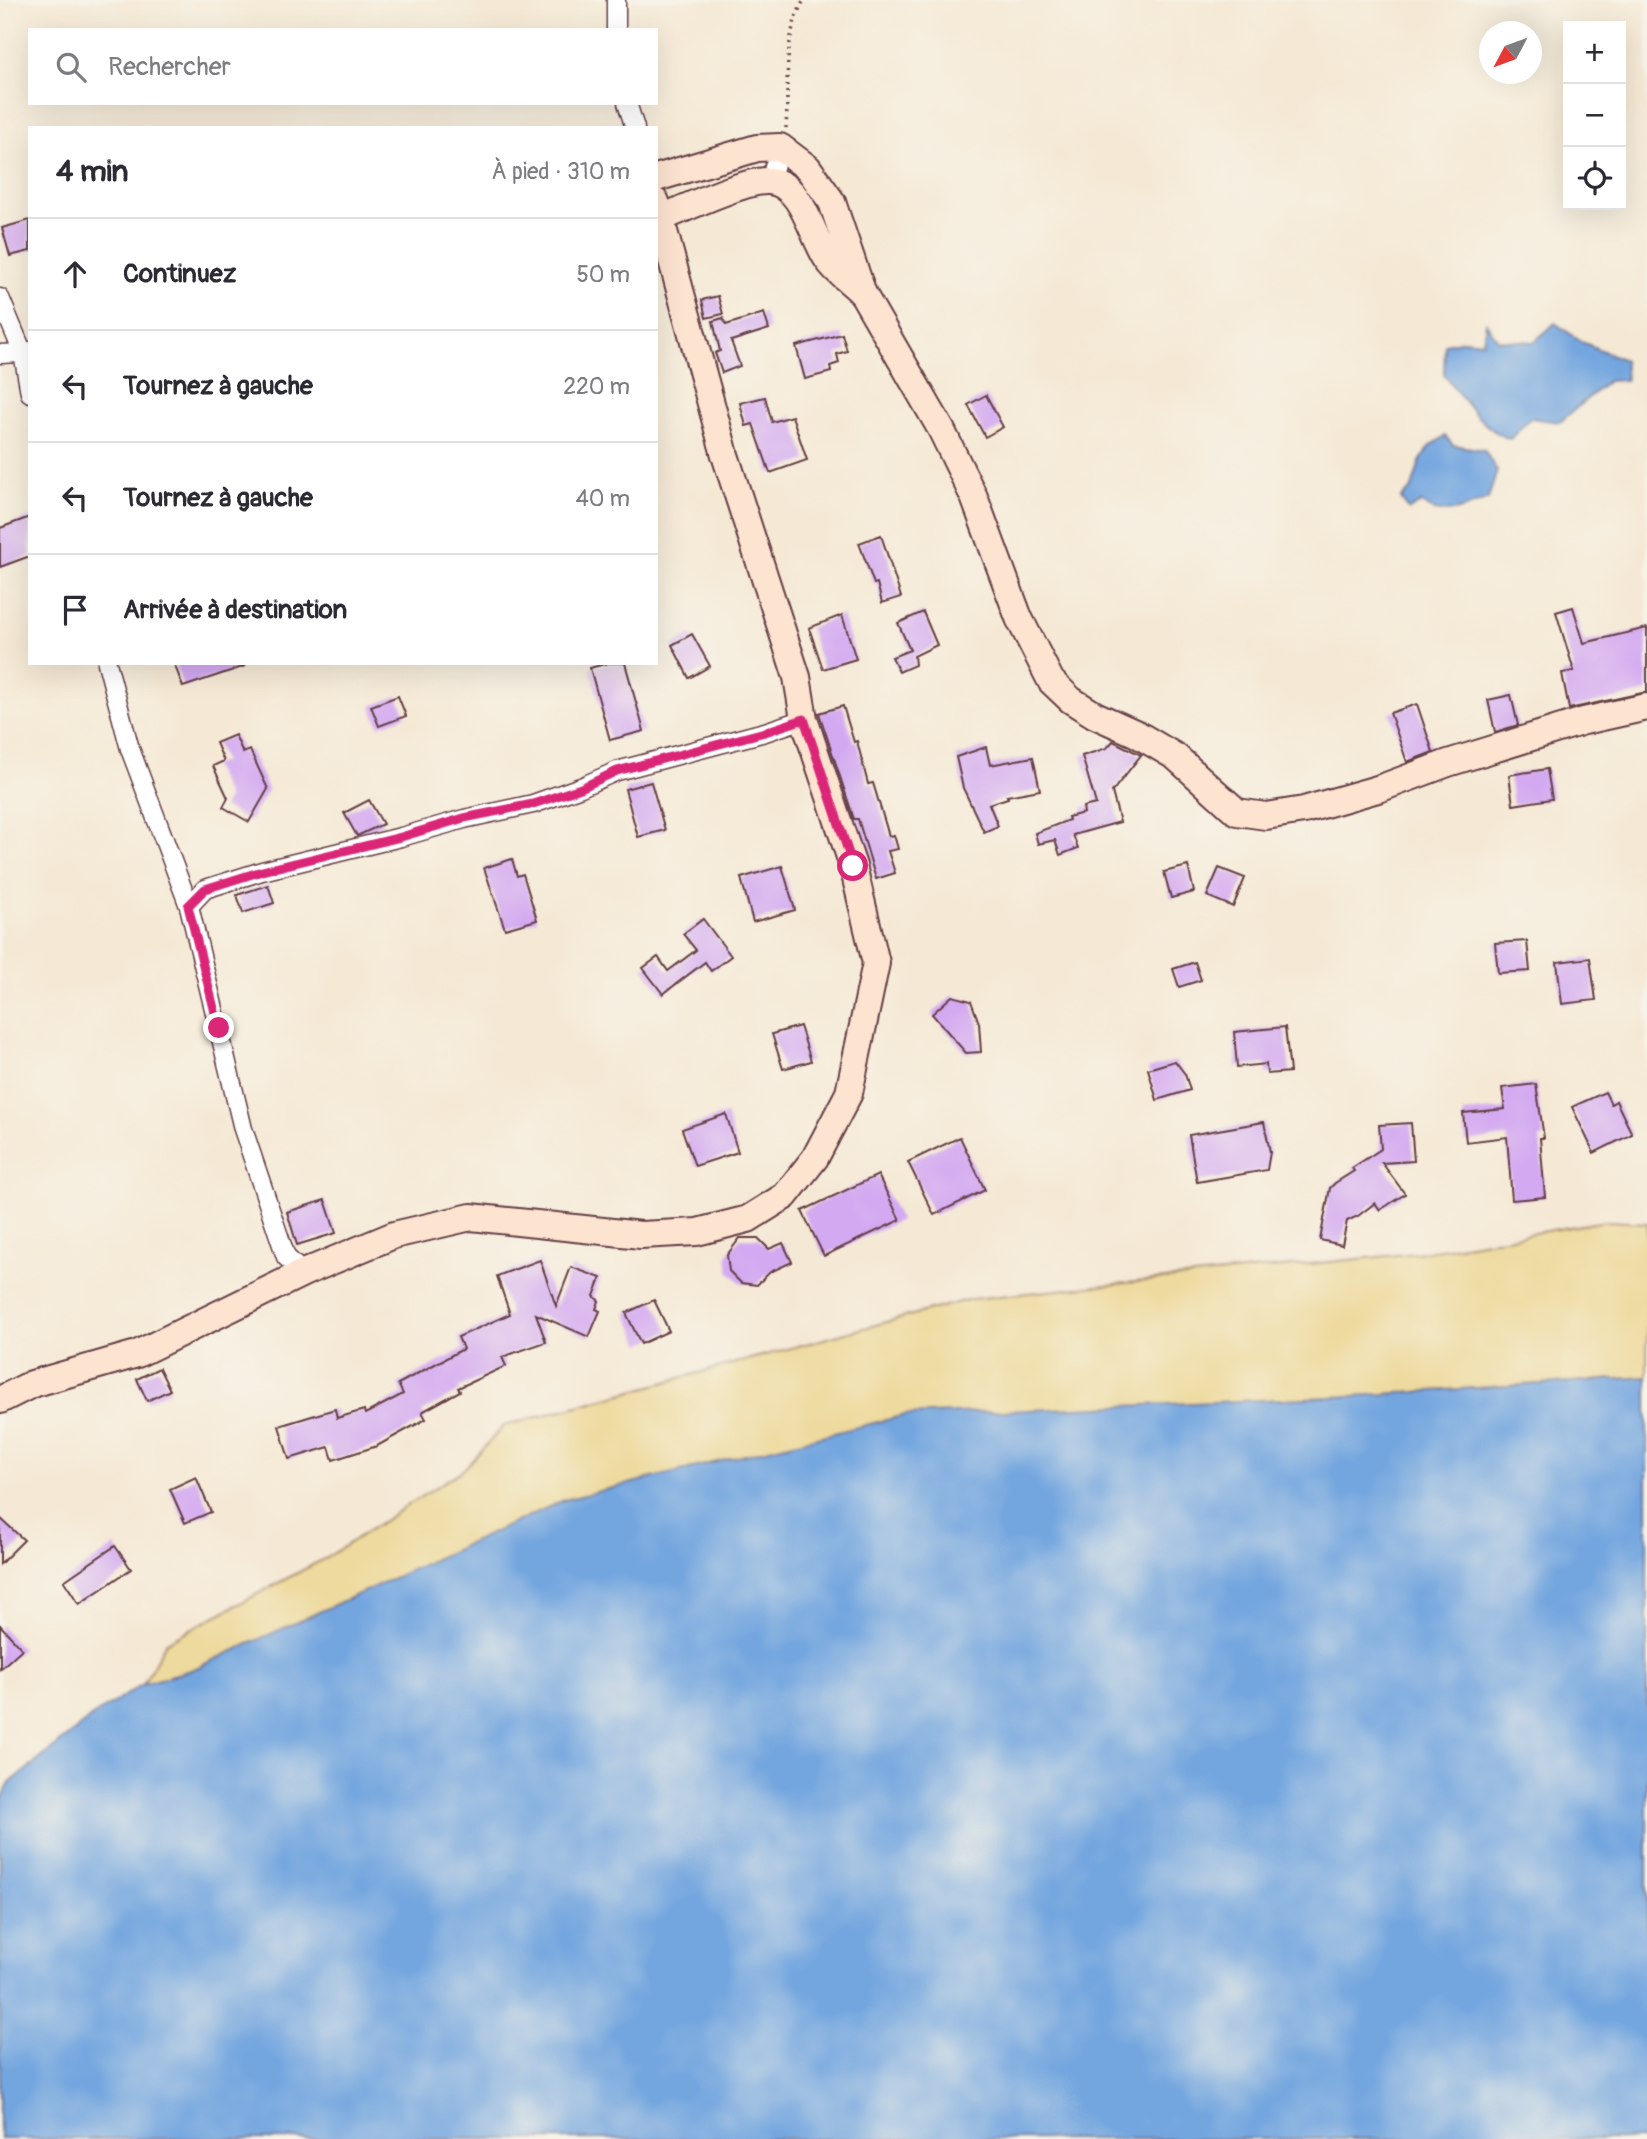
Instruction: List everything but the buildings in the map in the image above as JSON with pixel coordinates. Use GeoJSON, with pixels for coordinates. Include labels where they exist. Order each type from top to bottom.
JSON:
{"type":"FeatureCollection","features":[{"type":"Feature","properties":{"kind":"street"},"geometry":{"type":"LineString","coordinates":[[616,0],[617,28]]}},
{"type":"Feature","properties":{"kind":"street"},"geometry":{"type":"LineString","coordinates":[[628,105],[634,126]]}},
{"type":"Feature","properties":{"kind":"street"},"geometry":{"type":"LineString","coordinates":[[757,183],[780,147]]}},
{"type":"Feature","properties":{"kind":"street"},"geometry":{"type":"LineString","coordinates":[[658,177],[757,148],[780,147],[808,168],[832,202],[863,294],[941,429],[974,497],[1019,618],[1051,681],[1071,700],[1094,715],[1137,734],[1176,757],[1237,811],[1266,816],[1304,810],[1381,788],[1448,762],[1572,725],[1647,708]]}},
{"type":"Feature","properties":{"kind":"street"},"geometry":{"type":"LineString","coordinates":[[0,1399],[32,1384],[137,1354],[303,1273],[394,1235],[471,1217],[641,1235],[697,1232],[748,1219],[785,1196],[816,1158],[849,1093],[876,963],[853,866],[804,719],[797,677],[725,455],[659,210],[757,183],[786,187],[796,197],[828,261],[863,294]]}},
{"type":"Feature","properties":{"kind":"street"},"geometry":{"type":"LineString","coordinates":[[0,298],[26,352],[28,372]]}},
{"type":"Feature","properties":{"kind":"street"},"geometry":{"type":"LineString","coordinates":[[0,354],[26,352]]}},
{"type":"Feature","properties":{"kind":"street"},"geometry":{"type":"LineString","coordinates":[[108,665],[130,749],[188,906],[243,1129],[286,1257],[303,1273]]}},
{"type":"Feature","properties":{"kind":"street"},"geometry":{"type":"LineString","coordinates":[[188,906],[205,889],[262,871],[401,837],[464,818],[533,804],[581,788],[617,771],[804,719]]}},
{"type":"Feature","properties":{"kind":"path"},"geometry":{"type":"LineString","coordinates":[[780,147],[786,129],[789,41],[804,0]]}},
{"type":"Feature","properties":{"kind":"sand"},"geometry":{"type":"Polygon","coordinates":[[[1605,1221],[1647,1223],[1647,1377],[1354,1396],[564,1500],[194,1669],[143,1684],[166,1642],[326,1558],[464,1469],[504,1426],[971,1299],[1417,1253],[1605,1221]]]}},
{"type":"Feature","properties":{"kind":"water"},"geometry":{"type":"Polygon","coordinates":[[[1486,323],[1498,340],[1534,342],[1555,323],[1582,342],[1624,360],[1626,380],[1608,381],[1560,422],[1530,418],[1510,439],[1500,435],[1465,403],[1444,375],[1445,344],[1464,340],[1483,342],[1486,323]]]}},
{"type":"Feature","properties":{"kind":"water"},"geometry":{"type":"Polygon","coordinates":[[[1445,436],[1453,445],[1484,450],[1497,471],[1488,499],[1454,511],[1438,511],[1421,503],[1409,510],[1401,499],[1412,488],[1420,462],[1429,447],[1445,436]]]}},
{"type":"Feature","properties":{"kind":"water"},"geometry":{"type":"Polygon","coordinates":[[[1647,1377],[1647,2139],[0,2139],[0,1802],[10,1783],[97,1713],[143,1684],[194,1669],[564,1500],[906,1415],[1354,1396],[1647,1377]]]}},
{"type":"Feature","properties":{"kind":"route"},"geometry":{"type":"LineString","coordinates":[[219,1028],[188,906],[205,889],[262,871],[401,837],[464,818],[533,804],[581,788],[617,771],[804,719],[853,866]]}}]}
